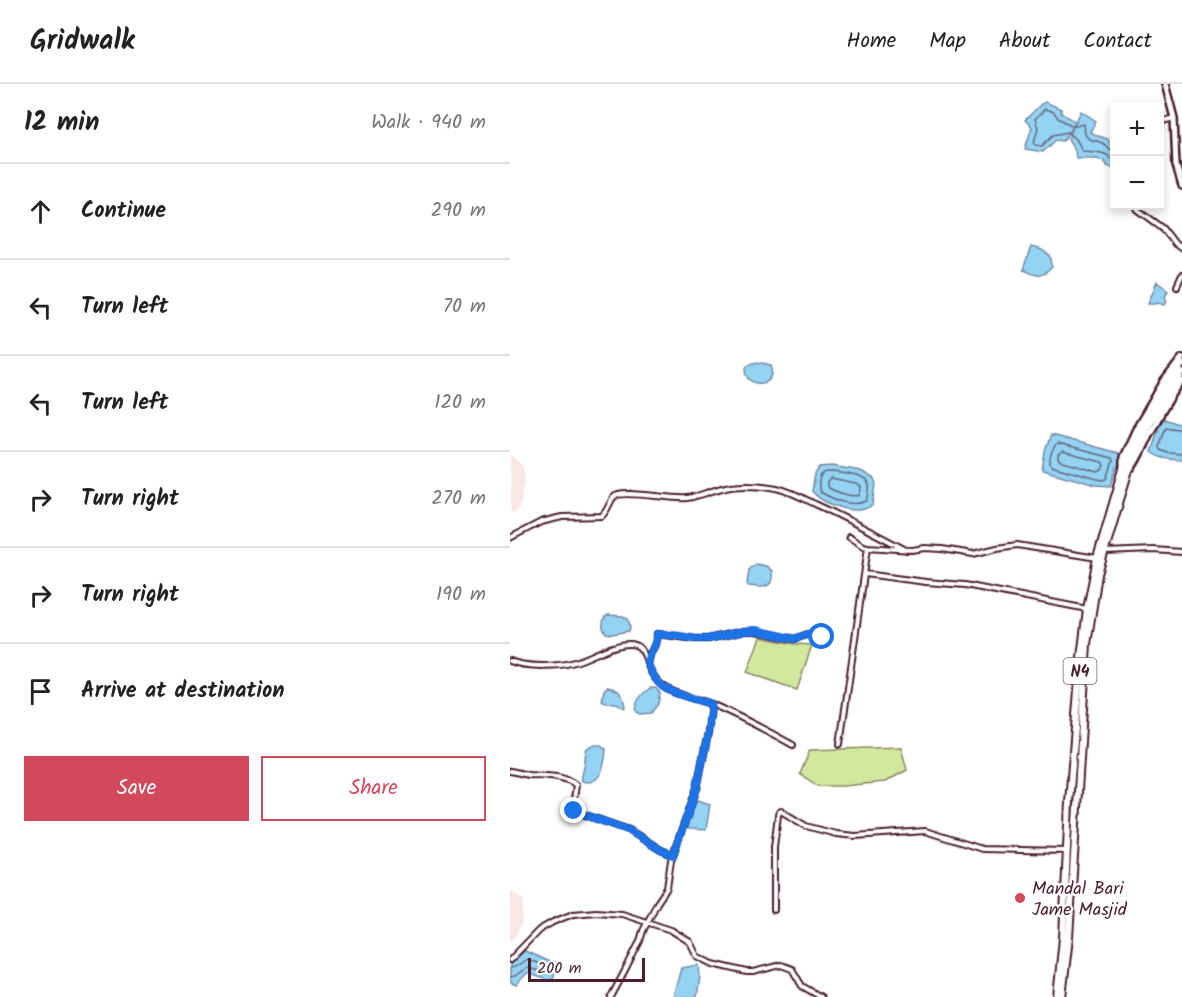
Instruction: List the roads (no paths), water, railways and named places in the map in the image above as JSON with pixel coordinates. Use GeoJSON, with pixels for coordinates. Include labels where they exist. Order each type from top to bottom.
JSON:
{"type":"FeatureCollection","features":[{"type":"Feature","properties":{"kind":"highway","name":"N4"},"geometry":{"type":"LineString","coordinates":[[1057,997],[1063,938],[1067,851],[1087,644],[1098,574],[1132,446],[1146,417],[1182,364]]}},
{"type":"Feature","properties":{"kind":"highway","name":"N4"},"geometry":{"type":"LineString","coordinates":[[1062,997],[1069,938],[1080,665],[1087,609],[1097,558],[1125,471],[1150,421],[1182,373]]}},
{"type":"Feature","properties":{"kind":"main road"},"geometry":{"type":"LineString","coordinates":[[1165,84],[1174,118],[1176,165],[1182,186]]}},
{"type":"Feature","properties":{"kind":"main road"},"geometry":{"type":"LineString","coordinates":[[1125,471],[1123,456],[1136,429],[1164,381],[1182,358]]}},
{"type":"Feature","properties":{"kind":"main road"},"geometry":{"type":"LineString","coordinates":[[1125,471],[1137,460],[1149,435],[1182,381]]}},
{"type":"Feature","properties":{"kind":"street"},"geometry":{"type":"LineString","coordinates":[[1164,121],[1174,118]]}},
{"type":"Feature","properties":{"kind":"street"},"geometry":{"type":"LineString","coordinates":[[1138,210],[1163,228],[1175,244],[1182,249]]}},
{"type":"Feature","properties":{"kind":"street"},"geometry":{"type":"LineString","coordinates":[[1177,286],[1182,275]]}},
{"type":"Feature","properties":{"kind":"street"},"geometry":{"type":"LineString","coordinates":[[1176,388],[1182,394]]}},
{"type":"Feature","properties":{"kind":"street"},"geometry":{"type":"LineString","coordinates":[[510,538],[541,522],[562,517],[602,516],[618,494],[687,498],[730,486],[756,485],[780,488],[852,520],[906,550]]}},
{"type":"Feature","properties":{"kind":"street"},"geometry":{"type":"LineString","coordinates":[[849,537],[868,547],[906,550],[942,549],[973,554],[1017,545],[1097,558]]}},
{"type":"Feature","properties":{"kind":"street"},"geometry":{"type":"LineString","coordinates":[[840,744],[868,547]]}},
{"type":"Feature","properties":{"kind":"street"},"geometry":{"type":"LineString","coordinates":[[1104,552],[1153,550],[1182,552]]}},
{"type":"Feature","properties":{"kind":"street"},"geometry":{"type":"LineString","coordinates":[[865,574],[965,585],[1087,609]]}},
{"type":"Feature","properties":{"kind":"street"},"geometry":{"type":"LineString","coordinates":[[647,661],[657,634],[708,639],[755,630],[795,639],[808,634],[822,637]]}},
{"type":"Feature","properties":{"kind":"street"},"geometry":{"type":"LineString","coordinates":[[510,661],[536,665],[565,664],[579,661],[602,650],[630,644],[638,646],[662,686],[711,704],[793,745]]}},
{"type":"Feature","properties":{"kind":"street"},"geometry":{"type":"LineString","coordinates":[[611,997],[647,922],[667,888],[671,860],[697,788],[708,733],[711,704]]}},
{"type":"Feature","properties":{"kind":"street"},"geometry":{"type":"LineString","coordinates":[[510,771],[526,775],[558,777],[574,782],[576,784],[574,811],[628,830],[673,855]]}},
{"type":"Feature","properties":{"kind":"street"},"geometry":{"type":"LineString","coordinates":[[774,910],[774,847],[778,815],[781,811],[806,825],[836,834],[855,836],[925,831],[982,849],[1067,851]]}},
{"type":"Feature","properties":{"kind":"street"},"geometry":{"type":"LineString","coordinates":[[510,960],[539,930],[553,922],[573,914],[596,912],[622,914],[671,930],[690,942],[697,956],[713,964],[747,972],[781,965],[792,969],[802,986],[821,997]]}},
{"type":"Feature","properties":{"kind":"water"},"geometry":{"type":"Polygon","coordinates":[[[1045,102],[1061,109],[1061,113],[1075,121],[1063,141],[1056,140],[1043,152],[1025,149],[1032,127],[1025,120],[1045,102]]]}},
{"type":"Feature","properties":{"kind":"water"},"geometry":{"type":"Polygon","coordinates":[[[1081,111],[1096,121],[1090,132],[1110,142],[1110,167],[1104,163],[1104,160],[1098,158],[1076,158],[1075,150],[1068,139],[1081,111]]]}},
{"type":"Feature","properties":{"kind":"water"},"geometry":{"type":"Polygon","coordinates":[[[1031,247],[1042,250],[1051,257],[1052,267],[1041,275],[1023,270],[1031,247]]]}},
{"type":"Feature","properties":{"kind":"water"},"geometry":{"type":"Polygon","coordinates":[[[1157,282],[1168,290],[1165,304],[1148,303],[1157,282]]]}},
{"type":"Feature","properties":{"kind":"water"},"geometry":{"type":"Polygon","coordinates":[[[757,362],[771,365],[771,377],[764,383],[755,383],[748,376],[747,365],[757,362]]]}},
{"type":"Feature","properties":{"kind":"water"},"geometry":{"type":"Polygon","coordinates":[[[1164,419],[1182,425],[1182,460],[1157,456],[1151,452],[1160,424],[1164,419]]]}},
{"type":"Feature","properties":{"kind":"water"},"geometry":{"type":"Polygon","coordinates":[[[1051,435],[1118,453],[1121,456],[1111,486],[1096,485],[1042,470],[1045,451],[1051,435]]]}},
{"type":"Feature","properties":{"kind":"water"},"geometry":{"type":"Polygon","coordinates":[[[832,466],[861,471],[873,478],[876,484],[873,505],[861,510],[847,509],[833,505],[815,495],[812,491],[815,474],[820,467],[832,466]]]}},
{"type":"Feature","properties":{"kind":"water"},"geometry":{"type":"Polygon","coordinates":[[[756,564],[766,566],[772,571],[770,584],[767,586],[754,587],[747,584],[749,570],[756,564]]]}},
{"type":"Feature","properties":{"kind":"water"},"geometry":{"type":"Polygon","coordinates":[[[608,615],[623,616],[628,619],[629,631],[606,633],[603,623],[608,615]]]}},
{"type":"Feature","properties":{"kind":"water"},"geometry":{"type":"Polygon","coordinates":[[[607,687],[620,693],[625,707],[602,701],[604,690],[607,687]]]}},
{"type":"Feature","properties":{"kind":"water"},"geometry":{"type":"Polygon","coordinates":[[[650,688],[656,688],[660,693],[658,704],[651,713],[640,714],[635,709],[637,702],[650,688]]]}},
{"type":"Feature","properties":{"kind":"water"},"geometry":{"type":"Polygon","coordinates":[[[593,745],[601,745],[606,749],[605,761],[598,777],[589,782],[582,781],[586,751],[593,745]]]}},
{"type":"Feature","properties":{"kind":"water"},"geometry":{"type":"Polygon","coordinates":[[[698,800],[710,804],[706,830],[689,829],[685,826],[694,802],[698,800]]]}},
{"type":"Feature","properties":{"kind":"water"},"geometry":{"type":"Polygon","coordinates":[[[525,951],[556,965],[554,977],[550,981],[527,973],[516,985],[510,982],[510,964],[525,951]]]}},
{"type":"Feature","properties":{"kind":"water"},"geometry":{"type":"Polygon","coordinates":[[[699,965],[697,997],[673,997],[681,968],[699,965]]]}},
{"type":"Feature","properties":{"kind":"place","name":"Mandal Bari Jame Masjid"},"geometry":{"type":"Point","coordinates":[1020,898]}}]}
